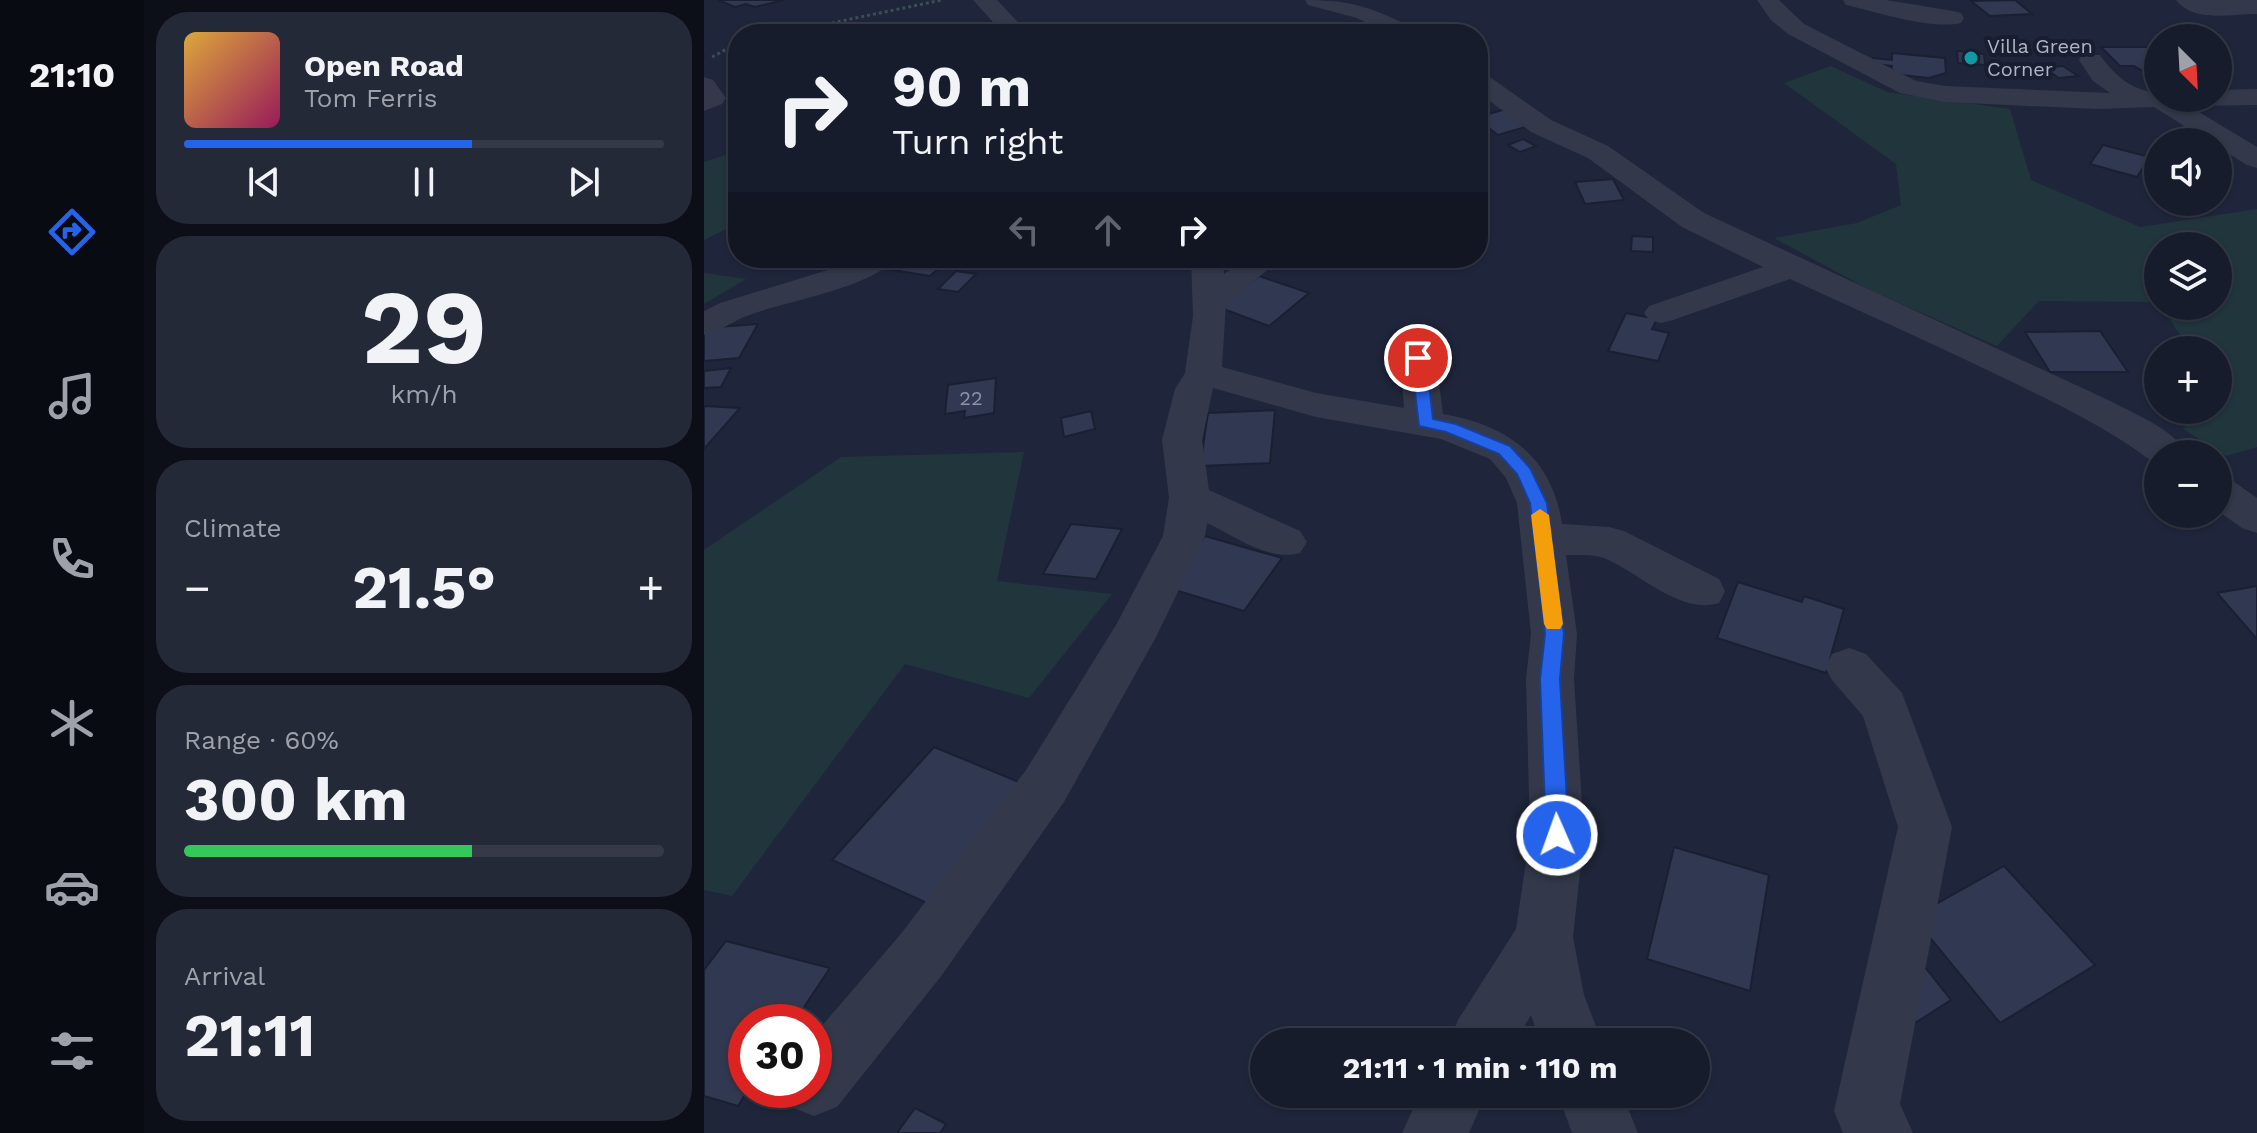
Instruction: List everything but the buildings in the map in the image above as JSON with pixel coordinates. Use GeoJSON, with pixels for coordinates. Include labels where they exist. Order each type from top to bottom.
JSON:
{"type":"FeatureCollection","features":[{"type":"Feature","properties":{"kind":"street"},"geometry":{"type":"LineString","coordinates":[[984,0],[1007,24]]}},
{"type":"Feature","properties":{"kind":"street"},"geometry":{"type":"LineString","coordinates":[[1316,0],[1347,3],[1387,24]]}},
{"type":"Feature","properties":{"kind":"street"},"geometry":{"type":"LineString","coordinates":[[1768,0],[1779,15],[1796,29],[1909,88],[1964,95],[2144,100]]}},
{"type":"Feature","properties":{"kind":"street"},"geometry":{"type":"LineString","coordinates":[[1854,0],[1953,18]]}},
{"type":"Feature","properties":{"kind":"street"},"geometry":{"type":"LineString","coordinates":[[2187,0],[2201,8],[2257,7]]}},
{"type":"Feature","properties":{"kind":"street"},"geometry":{"type":"LineString","coordinates":[[2091,60],[2102,76],[2144,98]]}},
{"type":"Feature","properties":{"kind":"street"},"geometry":{"type":"LineString","coordinates":[[1955,65],[1964,95]]}},
{"type":"Feature","properties":{"kind":"street"},"geometry":{"type":"LineString","coordinates":[[704,85],[713,98],[704,103]]}},
{"type":"Feature","properties":{"kind":"street"},"geometry":{"type":"LineString","coordinates":[[1488,87],[1541,126],[1598,152],[1693,220],[2091,406],[2148,440]]}},
{"type":"Feature","properties":{"kind":"street"},"geometry":{"type":"LineString","coordinates":[[2232,98],[2257,97]]}},
{"type":"Feature","properties":{"kind":"street"},"geometry":{"type":"LineString","coordinates":[[2170,112],[2257,159]]}},
{"type":"Feature","properties":{"kind":"street"},"geometry":{"type":"LineString","coordinates":[[704,325],[732,310],[772,306],[859,268]]}},
{"type":"Feature","properties":{"kind":"street"},"geometry":{"type":"LineString","coordinates":[[832,1062],[921,955],[1045,786],[1133,637],[1184,536],[1190,498],[1182,440],[1194,389],[1203,373],[1210,300],[1208,268]]}},
{"type":"Feature","properties":{"kind":"street"},"geometry":{"type":"LineString","coordinates":[[1210,300],[1254,268]]}},
{"type":"Feature","properties":{"kind":"street"},"geometry":{"type":"LineString","coordinates":[[1661,313],[1791,268]]}},
{"type":"Feature","properties":{"kind":"street"},"geometry":{"type":"LineString","coordinates":[[1418,358],[1425,423]]}},
{"type":"Feature","properties":{"kind":"street"},"geometry":{"type":"LineString","coordinates":[[1203,373],[1261,392],[1316,405],[1461,431],[1504,450],[1524,472],[1538,503],[1554,634],[1550,679],[1557,835],[1544,937],[1554,995],[1566,1028]]}},
{"type":"Feature","properties":{"kind":"street"},"geometry":{"type":"LineString","coordinates":[[2117,381],[2153,440]]}},
{"type":"Feature","properties":{"kind":"street"},"geometry":{"type":"LineString","coordinates":[[1190,498],[1285,542]]}},
{"type":"Feature","properties":{"kind":"street"},"geometry":{"type":"LineString","coordinates":[[2232,501],[2257,518]]}},
{"type":"Feature","properties":{"kind":"street"},"geometry":{"type":"LineString","coordinates":[[1543,538],[1609,542],[1703,591]]}},
{"type":"Feature","properties":{"kind":"street"},"geometry":{"type":"LineString","coordinates":[[1849,667],[1885,707],[1925,827],[1866,1111],[1880,1133]]}},
{"type":"Feature","properties":{"kind":"street"},"geometry":{"type":"LineString","coordinates":[[1489,1028],[1544,937]]}},
{"type":"Feature","properties":{"kind":"street"},"geometry":{"type":"LineString","coordinates":[[1435,1133],[1447,1108]]}},
{"type":"Feature","properties":{"kind":"street"},"geometry":{"type":"LineString","coordinates":[[1595,1108],[1605,1133]]}},
{"type":"Feature","properties":{"kind":"path"},"geometry":{"type":"LineString","coordinates":[[827,24],[942,0]]}},
{"type":"Feature","properties":{"kind":"path"},"geometry":{"type":"LineString","coordinates":[[704,62],[728,49]]}},
{"type":"Feature","properties":{"kind":"shaded area"},"geometry":{"type":"Polygon","coordinates":[[[1831,66],[1887,92],[2010,109],[2031,180],[2140,227],[2212,216],[2232,216],[2232,213],[2257,209],[2257,447],[2232,454],[2232,440],[2201,440],[2183,429],[2188,424],[2232,424],[2232,336],[2181,336],[2170,320],[2232,320],[2232,232],[2144,232],[2144,302],[2039,301],[1997,346],[1872,291],[1774,238],[1857,223],[1901,205],[1896,164],[1784,83],[1831,66]]]}},
{"type":"Feature","properties":{"kind":"shaded area"},"geometry":{"type":"Polygon","coordinates":[[[728,154],[728,228],[704,240],[704,162],[728,154]]]}},
{"type":"Feature","properties":{"kind":"shaded area"},"geometry":{"type":"Polygon","coordinates":[[[704,273],[746,279],[704,304],[704,273]]]}},
{"type":"Feature","properties":{"kind":"shaded area"},"geometry":{"type":"Polygon","coordinates":[[[1024,452],[997,581],[1112,594],[1029,698],[905,664],[732,896],[704,890],[704,550],[841,457],[1024,452]]]}},
{"type":"Feature","properties":{"kind":"slow traffic"},"geometry":{"type":"LineString","coordinates":[[1540,515],[1553,624]]}},
{"type":"Feature","properties":{"kind":"place","name":"Villa Green Corner"},"geometry":{"type":"Point","coordinates":[1971,58]}},
{"type":"Feature","properties":{"kind":"route"},"geometry":{"type":"LineString","coordinates":[[1418,358],[1425,423],[1450,428],[1504,450],[1524,472],[1538,503],[1550,580],[1554,634],[1550,679],[1557,835]]}}]}
